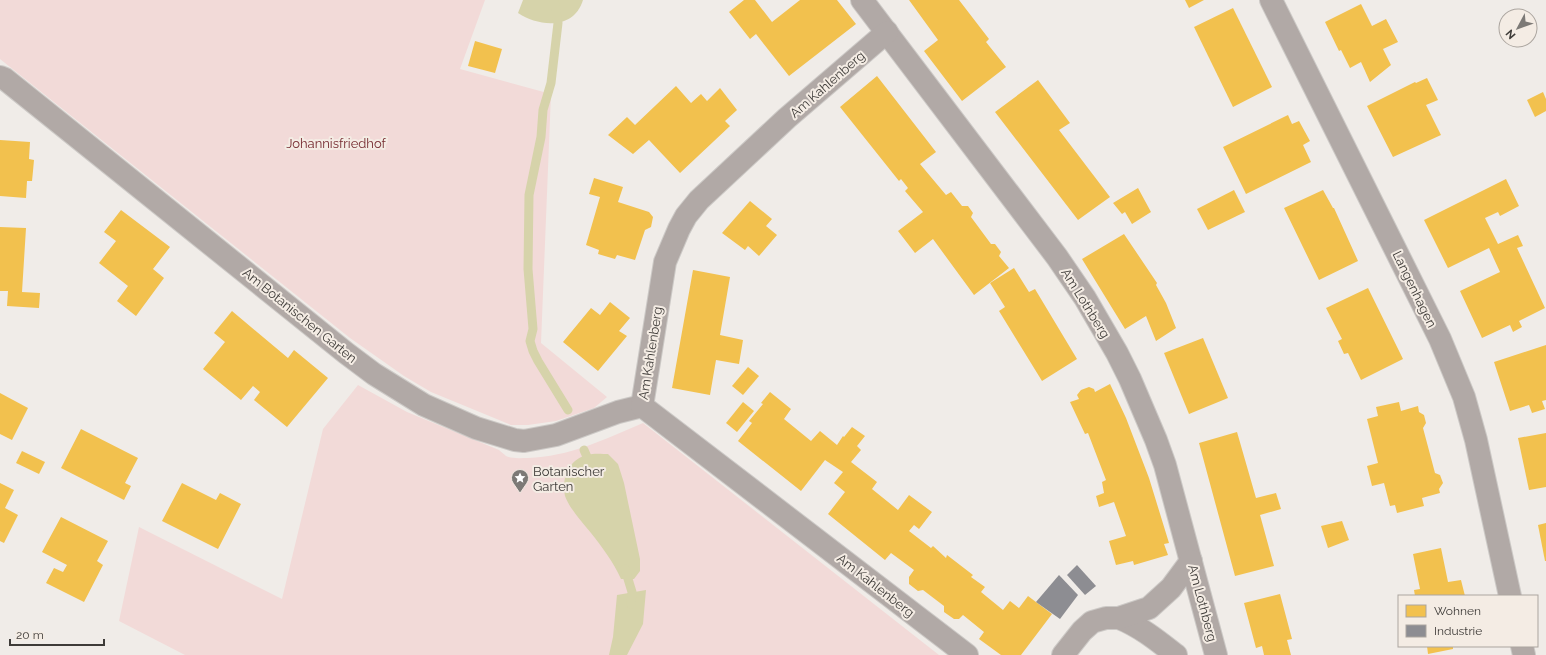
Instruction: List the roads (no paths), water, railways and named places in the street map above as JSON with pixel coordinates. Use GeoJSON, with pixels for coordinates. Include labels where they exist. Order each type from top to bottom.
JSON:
{"type":"FeatureCollection","features":[{"type":"Feature","properties":{"kind":"street","name":"Am Lothberg"},"geometry":{"type":"LineString","coordinates":[[862,0],[1057,257],[1085,298],[1117,353],[1145,412],[1166,465],[1216,655]]}},
{"type":"Feature","properties":{"kind":"street","name":"Langenhagen"},"geometry":{"type":"LineString","coordinates":[[1272,0],[1440,339],[1464,397],[1476,440],[1510,595]]}},
{"type":"Feature","properties":{"kind":"street","name":"Am Kahlenberg"},"geometry":{"type":"LineString","coordinates":[[887,32],[787,118],[699,200],[686,216],[679,228],[665,262],[642,406],[967,655]]}},
{"type":"Feature","properties":{"kind":"street","name":"Am Botanischen Garten"},"geometry":{"type":"LineString","coordinates":[[0,77],[196,231],[346,353],[380,378],[424,405],[476,428],[515,440],[524,441],[556,435],[618,412],[642,406]]}},
{"type":"Feature","properties":{"kind":"street"},"geometry":{"type":"LineString","coordinates":[[1064,655],[1082,631],[1092,622],[1106,618],[1119,618],[1148,608],[1171,588],[1191,561]]}},
{"type":"Feature","properties":{"kind":"street"},"geometry":{"type":"LineString","coordinates":[[1119,618],[1132,623],[1149,634],[1176,655]]}},
{"type":"Feature","properties":{"kind":"waterway"},"geometry":{"type":"LineString","coordinates":[[554,0],[558,23],[551,83],[543,110],[541,137],[529,195],[528,269],[533,329],[530,341],[538,361],[568,410]]}},
{"type":"Feature","properties":{"kind":"waterway"},"geometry":{"type":"LineString","coordinates":[[584,450],[591,466]]}},
{"type":"Feature","properties":{"kind":"waterway"},"geometry":{"type":"LineString","coordinates":[[625,569],[632,592],[631,604]]}},
{"type":"Feature","properties":{"kind":"place","name":"Botanischer Garten"},"geometry":{"type":"Point","coordinates":[520,493]}},
{"type":"Feature","properties":{"kind":"park label","name":"Johannisfriedhof"},"geometry":{"type":"Point","coordinates":[336,143]}}]}
